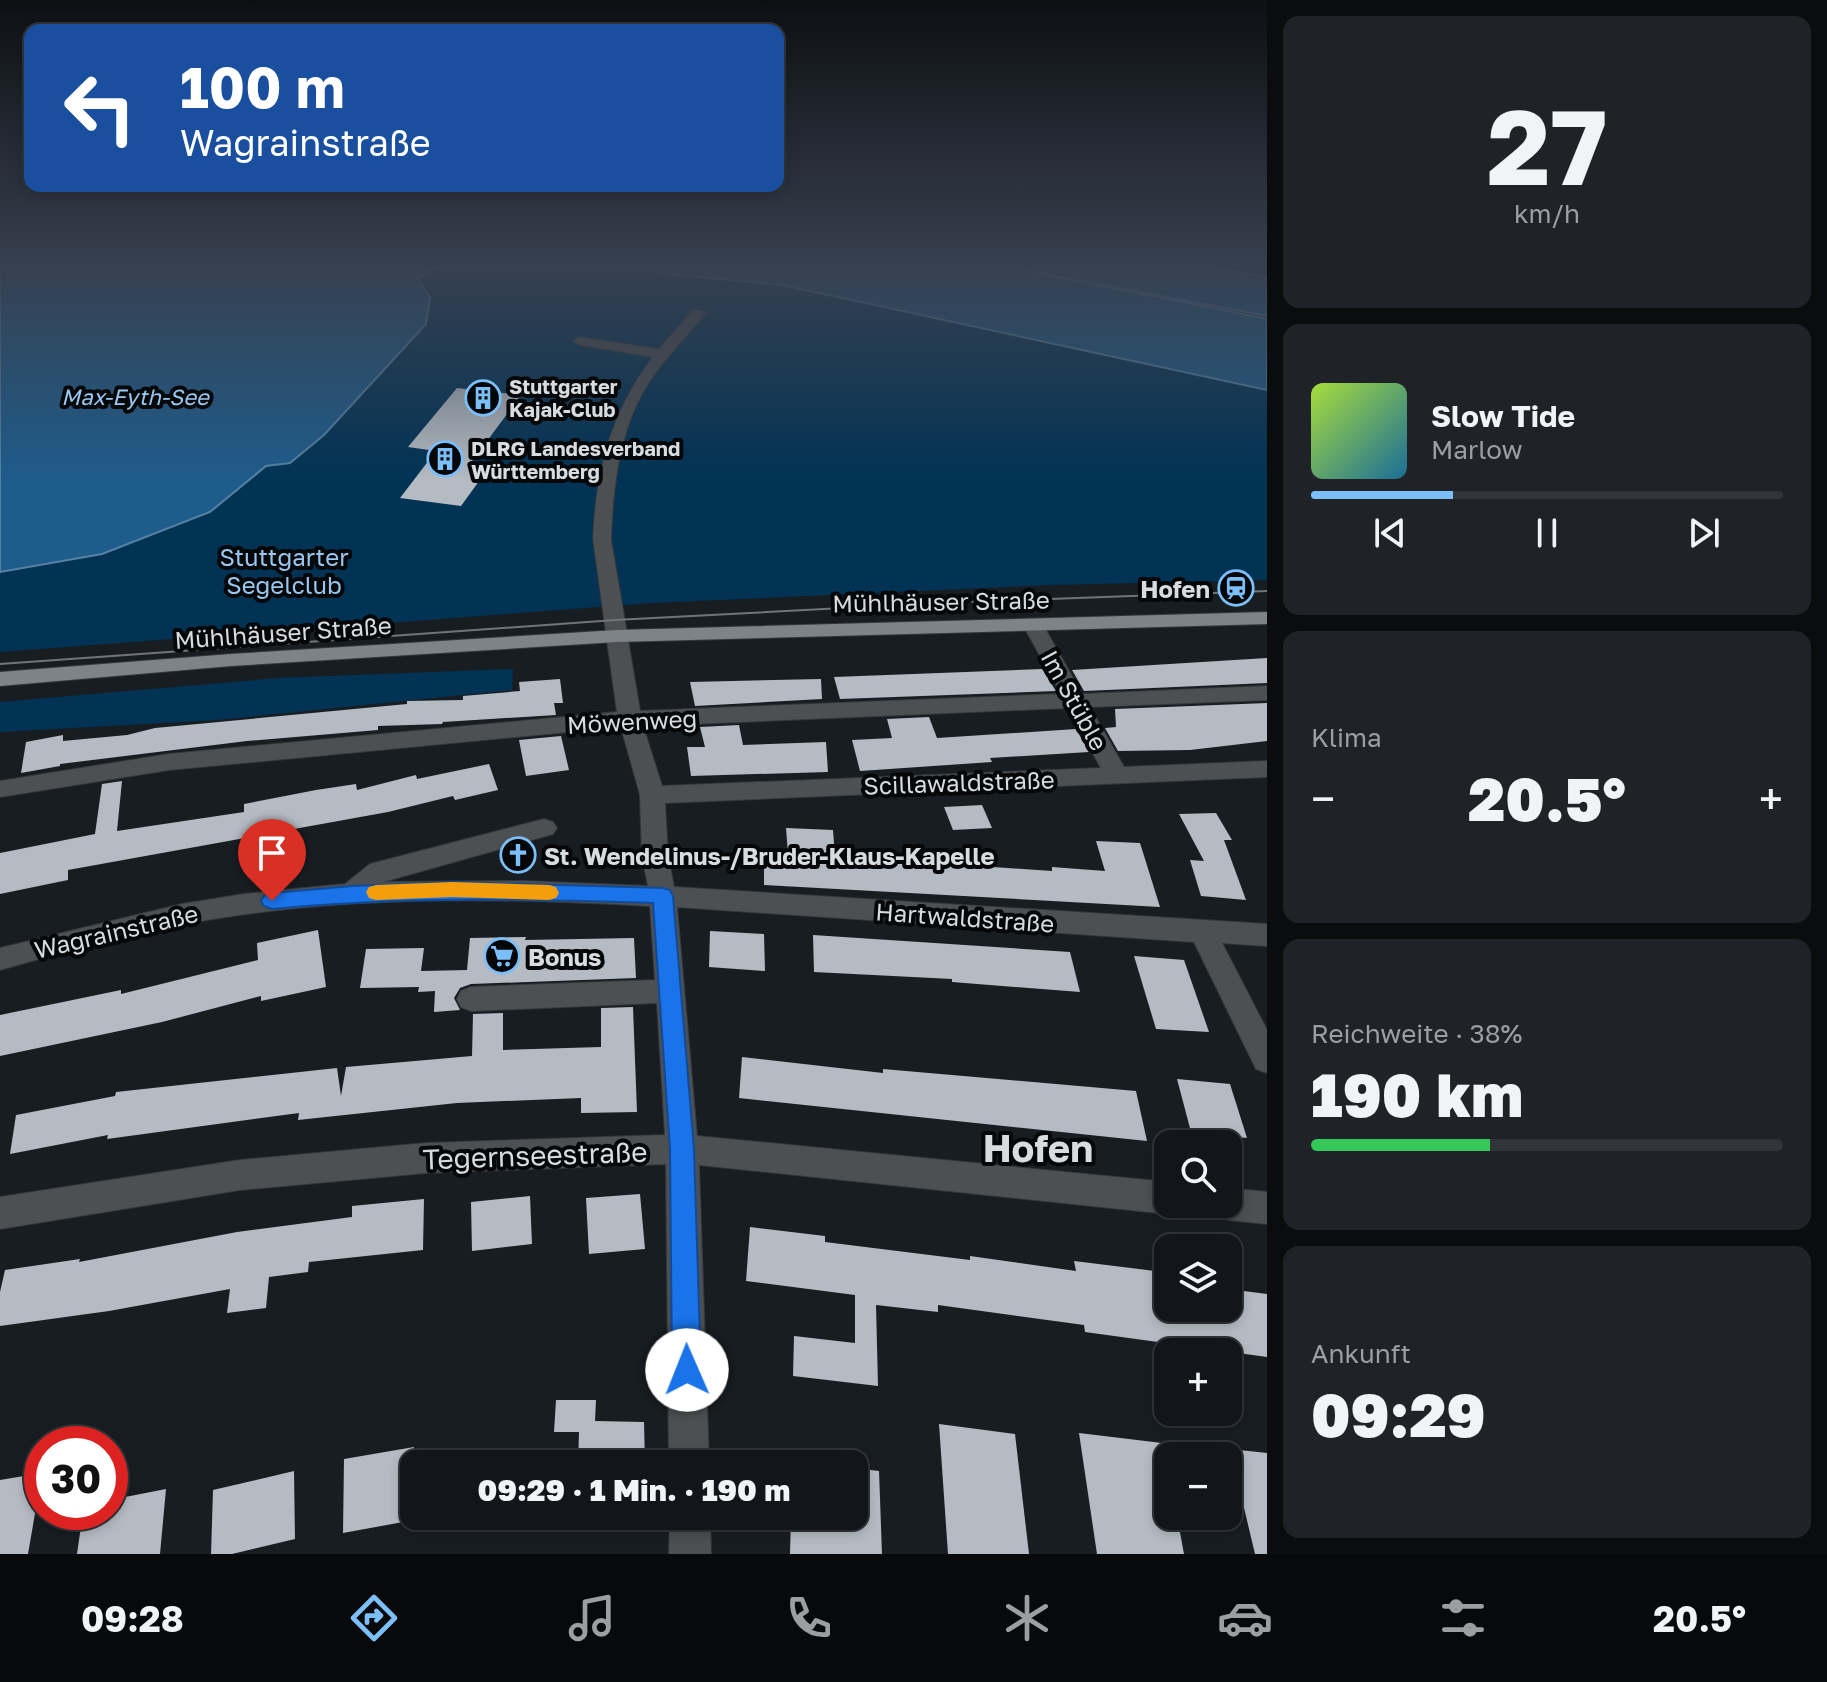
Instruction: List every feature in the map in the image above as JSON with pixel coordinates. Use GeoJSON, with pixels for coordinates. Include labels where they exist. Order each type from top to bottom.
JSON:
{"type":"FeatureCollection","features":[{"type":"Feature","properties":{"kind":"main road","name":"Mühlhäuser Straße"},"geometry":{"type":"LineString","coordinates":[[0,679],[231,660],[617,636],[1267,618]]}},
{"type":"Feature","properties":{"kind":"street"},"geometry":{"type":"LineString","coordinates":[[682,336],[663,361],[640,384],[621,423],[612,454],[602,539],[630,719],[652,795],[655,856],[663,896],[682,1149],[689,1450]]}},
{"type":"Feature","properties":{"kind":"street"},"geometry":{"type":"LineString","coordinates":[[580,341],[663,361]]}},
{"type":"Feature","properties":{"kind":"street","name":"Im Stüble"},"geometry":{"type":"LineString","coordinates":[[1033,625],[1117,776]]}},
{"type":"Feature","properties":{"kind":"street","name":"Möwenweg"},"geometry":{"type":"LineString","coordinates":[[0,789],[200,759],[630,719],[1267,693]]}},
{"type":"Feature","properties":{"kind":"street","name":"Scillawaldstraße"},"geometry":{"type":"LineString","coordinates":[[652,795],[1267,769]]}},
{"type":"Feature","properties":{"kind":"street"},"geometry":{"type":"LineString","coordinates":[[352,893],[379,871],[544,828]]}},
{"type":"Feature","properties":{"kind":"street","name":"Wagrainstraße"},"geometry":{"type":"LineString","coordinates":[[0,959],[171,916],[245,904],[352,893],[452,890],[663,896]]}},
{"type":"Feature","properties":{"kind":"street","name":"Hartwaldstraße"},"geometry":{"type":"LineString","coordinates":[[663,896],[1267,935]]}},
{"type":"Feature","properties":{"kind":"street"},"geometry":{"type":"LineString","coordinates":[[1203,932],[1267,1060]]}},
{"type":"Feature","properties":{"kind":"street"},"geometry":{"type":"LineString","coordinates":[[471,999],[671,991]]}},
{"type":"Feature","properties":{"kind":"street","name":"Tegernseestraße"},"geometry":{"type":"LineString","coordinates":[[0,1213],[240,1175],[426,1158],[682,1149],[1154,1197]]}},
{"type":"Feature","properties":{"kind":"street"},"geometry":{"type":"LineString","coordinates":[[1242,1205],[1267,1208]]}},
{"type":"Feature","properties":{"kind":"street"},"geometry":{"type":"LineString","coordinates":[[690,1530],[690,1554]]}},
{"type":"Feature","properties":{"kind":"green space","name":"Stuttgarter Segelclub"},"geometry":{"type":"Polygon","coordinates":[[[0,336],[1015,336],[1267,390],[1267,580],[1051,585],[652,603],[0,652],[0,336]]]}},
{"type":"Feature","properties":{"kind":"green space"},"geometry":{"type":"Polygon","coordinates":[[[513,669],[512,690],[217,720],[0,732],[0,702],[278,678],[513,669]]]}},
{"type":"Feature","properties":{"kind":"water","name":"Max-Eyth-See"},"geometry":{"type":"Polygon","coordinates":[[[0,336],[415,336],[324,435],[290,463],[266,466],[210,512],[102,554],[0,572],[0,336]]]}},
{"type":"Feature","properties":{"kind":"water"},"geometry":{"type":"Polygon","coordinates":[[[1015,336],[1267,336],[1267,390],[1015,336]]]}},
{"type":"Feature","properties":{"kind":"building"},"geometry":{"type":"Polygon","coordinates":[[[457,388],[521,395],[470,464],[490,466],[461,506],[400,498],[436,451],[408,447],[457,388]]]}},
{"type":"Feature","properties":{"kind":"building"},"geometry":{"type":"Polygon","coordinates":[[[1267,658],[1267,683],[1084,691],[1072,670],[1267,658]]]}},
{"type":"Feature","properties":{"kind":"building"},"geometry":{"type":"Polygon","coordinates":[[[1042,669],[1056,691],[840,699],[834,677],[1042,669]]]}},
{"type":"Feature","properties":{"kind":"building"},"geometry":{"type":"Polygon","coordinates":[[[560,679],[563,703],[554,703],[556,715],[378,726],[378,730],[247,741],[60,764],[21,773],[26,742],[63,735],[63,741],[127,735],[155,728],[407,704],[407,701],[463,700],[463,696],[520,691],[519,682],[560,679]]]}},
{"type":"Feature","properties":{"kind":"building"},"geometry":{"type":"Polygon","coordinates":[[[821,679],[822,699],[695,706],[690,682],[821,679]]]}},
{"type":"Feature","properties":{"kind":"building"},"geometry":{"type":"Polygon","coordinates":[[[1267,703],[1267,741],[1190,750],[1118,751],[1105,728],[1116,727],[1115,709],[1267,703]]]}},
{"type":"Feature","properties":{"kind":"building"},"geometry":{"type":"Polygon","coordinates":[[[929,717],[937,738],[1076,729],[1089,752],[860,771],[852,740],[892,738],[887,719],[929,717]]]}},
{"type":"Feature","properties":{"kind":"building"},"geometry":{"type":"Polygon","coordinates":[[[739,725],[743,745],[826,742],[828,772],[691,776],[687,747],[705,747],[700,727],[739,725]]]}},
{"type":"Feature","properties":{"kind":"building"},"geometry":{"type":"Polygon","coordinates":[[[561,736],[569,770],[526,776],[519,740],[561,736]]]}},
{"type":"Feature","properties":{"kind":"building"},"geometry":{"type":"Polygon","coordinates":[[[489,764],[498,790],[68,870],[68,880],[0,894],[0,853],[95,834],[102,784],[122,781],[117,831],[244,812],[244,804],[316,790],[356,784],[357,790],[416,775],[417,779],[489,764]]]}},
{"type":"Feature","properties":{"kind":"building"},"geometry":{"type":"Polygon","coordinates":[[[982,805],[992,828],[953,830],[944,807],[982,805]]]}},
{"type":"Feature","properties":{"kind":"building"},"geometry":{"type":"Polygon","coordinates":[[[1216,813],[1232,840],[1224,840],[1246,900],[1201,896],[1190,860],[1204,861],[1179,814],[1216,813]]]}},
{"type":"Feature","properties":{"kind":"building"},"geometry":{"type":"Polygon","coordinates":[[[786,828],[833,830],[835,856],[1052,871],[1052,867],[1105,871],[1096,841],[1140,843],[1160,907],[764,885],[764,853],[788,854],[786,828]]]}},
{"type":"Feature","properties":{"kind":"building"},"geometry":{"type":"Polygon","coordinates":[[[318,930],[326,987],[261,1001],[261,996],[162,1022],[0,1056],[0,1015],[121,990],[121,994],[258,960],[257,943],[318,930]]]}},
{"type":"Feature","properties":{"kind":"building"},"geometry":{"type":"Polygon","coordinates":[[[710,931],[764,934],[765,971],[709,967],[710,931]]]}},
{"type":"Feature","properties":{"kind":"building"},"geometry":{"type":"Polygon","coordinates":[[[813,935],[1070,952],[1080,992],[952,982],[952,979],[814,972],[813,935]]]}},
{"type":"Feature","properties":{"kind":"building"},"geometry":{"type":"Polygon","coordinates":[[[526,937],[525,940],[634,938],[636,978],[471,984],[460,988],[454,998],[460,1010],[434,1012],[435,991],[418,992],[419,987],[360,988],[366,949],[424,948],[421,971],[467,970],[470,938],[526,937]]]}},
{"type":"Feature","properties":{"kind":"building"},"geometry":{"type":"Polygon","coordinates":[[[1134,956],[1184,960],[1209,1032],[1156,1029],[1134,956]]]}},
{"type":"Feature","properties":{"kind":"building"},"geometry":{"type":"Polygon","coordinates":[[[633,1007],[637,1112],[581,1113],[581,1098],[457,1103],[298,1120],[299,1113],[107,1139],[108,1135],[10,1154],[16,1115],[115,1096],[116,1092],[337,1068],[341,1096],[346,1067],[472,1056],[473,1014],[503,1013],[503,1050],[601,1047],[601,1008],[633,1007]]]}},
{"type":"Feature","properties":{"kind":"building"},"geometry":{"type":"Polygon","coordinates":[[[742,1057],[883,1073],[883,1069],[1136,1091],[1147,1141],[739,1098],[742,1057]]]}},
{"type":"Feature","properties":{"kind":"building"},"geometry":{"type":"Polygon","coordinates":[[[1177,1079],[1230,1084],[1247,1138],[1242,1137],[1242,1130],[1190,1130],[1177,1079]]]}},
{"type":"Feature","properties":{"kind":"building"},"geometry":{"type":"Polygon","coordinates":[[[640,1194],[645,1249],[589,1254],[586,1198],[640,1194]]]}},
{"type":"Feature","properties":{"kind":"building"},"geometry":{"type":"Polygon","coordinates":[[[530,1196],[532,1244],[472,1251],[471,1202],[530,1196]]]}},
{"type":"Feature","properties":{"kind":"building"},"geometry":{"type":"Polygon","coordinates":[[[424,1199],[423,1250],[309,1262],[308,1272],[269,1277],[266,1308],[227,1313],[230,1289],[109,1311],[0,1326],[0,1292],[5,1270],[80,1259],[79,1262],[237,1232],[352,1217],[352,1206],[424,1199]]]}},
{"type":"Feature","properties":{"kind":"building"},"geometry":{"type":"Polygon","coordinates":[[[750,1227],[825,1236],[825,1242],[970,1260],[970,1256],[1076,1271],[1074,1261],[1154,1271],[1154,1322],[1242,1322],[1242,1291],[1267,1294],[1267,1357],[1242,1354],[1242,1338],[1154,1338],[1154,1341],[1085,1332],[1084,1325],[938,1305],[938,1312],[876,1305],[878,1386],[793,1376],[794,1336],[855,1343],[855,1295],[746,1281],[750,1227]]]}},
{"type":"Feature","properties":{"kind":"building"},"geometry":{"type":"Polygon","coordinates":[[[556,1400],[596,1400],[595,1421],[644,1422],[645,1450],[578,1450],[579,1432],[554,1432],[556,1400]]]}},
{"type":"Feature","properties":{"kind":"building"},"geometry":{"type":"Polygon","coordinates":[[[939,1424],[1015,1434],[1029,1554],[948,1554],[939,1424]]]}},
{"type":"Feature","properties":{"kind":"building"},"geometry":{"type":"Polygon","coordinates":[[[1079,1433],[1154,1442],[1154,1530],[1180,1530],[1184,1554],[1097,1554],[1079,1433]]]}},
{"type":"Feature","properties":{"kind":"building"},"geometry":{"type":"Polygon","coordinates":[[[414,1447],[414,1450],[400,1450],[400,1523],[343,1533],[344,1459],[414,1447]]]}},
{"type":"Feature","properties":{"kind":"building"},"geometry":{"type":"Polygon","coordinates":[[[1242,1450],[1267,1453],[1267,1554],[1255,1554],[1242,1499],[1242,1450]]]}},
{"type":"Feature","properties":{"kind":"building"},"geometry":{"type":"Polygon","coordinates":[[[868,1470],[879,1471],[882,1554],[790,1554],[791,1530],[868,1530],[868,1470]]]}},
{"type":"Feature","properties":{"kind":"building"},"geometry":{"type":"Polygon","coordinates":[[[294,1471],[295,1539],[232,1554],[211,1554],[213,1490],[294,1471]]]}},
{"type":"Feature","properties":{"kind":"building"},"geometry":{"type":"Polygon","coordinates":[[[24,1476],[24,1530],[32,1530],[28,1554],[0,1554],[0,1480],[24,1476]]]}},
{"type":"Feature","properties":{"kind":"building"},"geometry":{"type":"Polygon","coordinates":[[[166,1489],[160,1554],[77,1554],[80,1530],[128,1530],[128,1496],[166,1489]]]}},
{"type":"Feature","properties":{"kind":"tram line"},"geometry":{"type":"LineString","coordinates":[[0,664],[615,620],[938,603],[1267,591]]}},
{"type":"Feature","properties":{"kind":"slow traffic"},"geometry":{"type":"LineString","coordinates":[[376,892],[452,890],[549,893]]}},
{"type":"Feature","properties":{"kind":"place","name":"Stuttgarter Kajak-Club"},"geometry":{"type":"Point","coordinates":[483,398]}},
{"type":"Feature","properties":{"kind":"place","name":"DLRG Landesverband Württemberg"},"geometry":{"type":"Point","coordinates":[445,459]}},
{"type":"Feature","properties":{"kind":"place","name":"Hofen"},"geometry":{"type":"Point","coordinates":[1236,588]}},
{"type":"Feature","properties":{"kind":"place","name":"St. Wendelinus-/Bruder-Klaus-Kapelle"},"geometry":{"type":"Point","coordinates":[518,855]}},
{"type":"Feature","properties":{"kind":"place","name":"Bonus"},"geometry":{"type":"Point","coordinates":[502,956]}},
{"type":"Feature","properties":{"kind":"district","name":"Hofen"},"geometry":{"type":"Point","coordinates":[1038,1147]}},
{"type":"Feature","properties":{"kind":"route"},"geometry":{"type":"LineString","coordinates":[[272,901],[352,893],[452,890],[663,896],[682,1149],[687,1370]]}}]}
